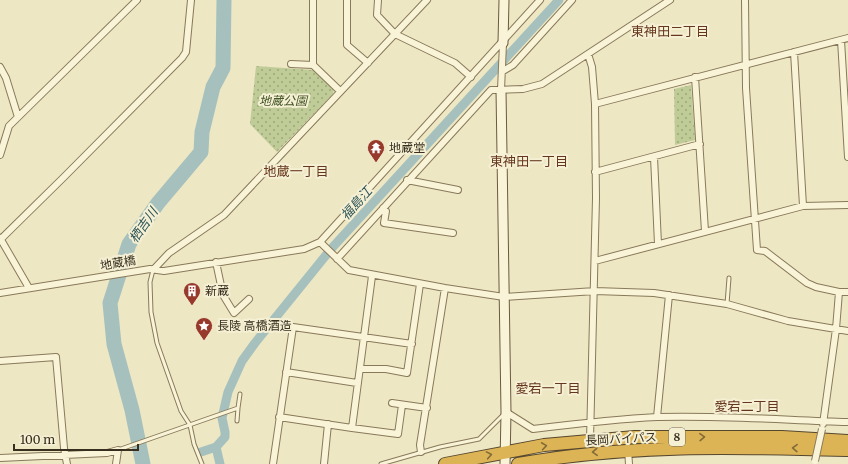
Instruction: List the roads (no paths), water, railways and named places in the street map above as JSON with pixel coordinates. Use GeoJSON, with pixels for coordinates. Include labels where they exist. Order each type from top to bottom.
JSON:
{"type":"FeatureCollection","features":[{"type":"Feature","properties":{"kind":"highway","name":"長岡バイパス"},"geometry":{"type":"LineString","coordinates":[[445,464],[506,452],[590,440],[635,437],[714,436],[848,441]]}},
{"type":"Feature","properties":{"kind":"highway","name":"長岡バイパス"},"geometry":{"type":"LineString","coordinates":[[518,464],[587,453],[628,450],[711,447],[848,450]]}},
{"type":"Feature","properties":{"kind":"street"},"geometry":{"type":"LineString","coordinates":[[0,155],[9,126],[136,0]]}},
{"type":"Feature","properties":{"kind":"street"},"geometry":{"type":"LineString","coordinates":[[29,288],[0,238],[65,176],[182,58],[186,52],[191,0]]}},
{"type":"Feature","properties":{"kind":"street"},"geometry":{"type":"LineString","coordinates":[[313,0],[313,64],[340,91]]}},
{"type":"Feature","properties":{"kind":"street"},"geometry":{"type":"LineString","coordinates":[[347,0],[347,45],[368,63]]}},
{"type":"Feature","properties":{"kind":"street"},"geometry":{"type":"LineString","coordinates":[[378,0],[378,16],[395,34],[455,63],[471,77]]}},
{"type":"Feature","properties":{"kind":"street"},"geometry":{"type":"LineString","coordinates":[[152,270],[169,253],[224,215],[427,0]]}},
{"type":"Feature","properties":{"kind":"street"},"geometry":{"type":"LineString","coordinates":[[504,0],[504,63],[501,90],[506,412],[505,464]]}},
{"type":"Feature","properties":{"kind":"street"},"geometry":{"type":"LineString","coordinates":[[540,0],[322,245],[348,270],[372,276],[420,284],[504,297],[595,291],[669,295],[727,304],[788,321],[848,330]]}},
{"type":"Feature","properties":{"kind":"street"},"geometry":{"type":"LineString","coordinates":[[503,71],[513,65],[572,0]]}},
{"type":"Feature","properties":{"kind":"street"},"geometry":{"type":"LineString","coordinates":[[335,258],[491,90],[536,86],[670,0]]}},
{"type":"Feature","properties":{"kind":"street"},"geometry":{"type":"LineString","coordinates":[[745,0],[746,64],[757,250],[765,251],[816,287],[839,292],[848,292]]}},
{"type":"Feature","properties":{"kind":"street"},"geometry":{"type":"LineString","coordinates":[[595,104],[848,38]]}},
{"type":"Feature","properties":{"kind":"street"},"geometry":{"type":"LineString","coordinates":[[841,40],[848,157]]}},
{"type":"Feature","properties":{"kind":"street"},"geometry":{"type":"LineString","coordinates":[[794,52],[803,206]]}},
{"type":"Feature","properties":{"kind":"street"},"geometry":{"type":"LineString","coordinates":[[588,54],[592,67],[595,104],[595,291],[590,440]]}},
{"type":"Feature","properties":{"kind":"street"},"geometry":{"type":"LineString","coordinates":[[291,64],[313,64]]}},
{"type":"Feature","properties":{"kind":"street"},"geometry":{"type":"LineString","coordinates":[[0,67],[6,78],[18,117]]}},
{"type":"Feature","properties":{"kind":"street"},"geometry":{"type":"LineString","coordinates":[[695,77],[705,232]]}},
{"type":"Feature","properties":{"kind":"street"},"geometry":{"type":"LineString","coordinates":[[595,172],[700,144]]}},
{"type":"Feature","properties":{"kind":"street"},"geometry":{"type":"LineString","coordinates":[[654,157],[658,244]]}},
{"type":"Feature","properties":{"kind":"street"},"geometry":{"type":"LineString","coordinates":[[407,180],[458,190]]}},
{"type":"Feature","properties":{"kind":"street"},"geometry":{"type":"LineString","coordinates":[[595,261],[803,206],[848,205]]}},
{"type":"Feature","properties":{"kind":"street"},"geometry":{"type":"LineString","coordinates":[[383,208],[386,211],[384,223],[453,233]]}},
{"type":"Feature","properties":{"kind":"street","name":"地蔵橋"},"geometry":{"type":"LineString","coordinates":[[0,293],[152,270],[164,271],[322,245]]}},
{"type":"Feature","properties":{"kind":"street"},"geometry":{"type":"LineString","coordinates":[[216,262],[224,295],[234,313],[249,299]]}},
{"type":"Feature","properties":{"kind":"street"},"geometry":{"type":"LineString","coordinates":[[352,428],[372,276]]}},
{"type":"Feature","properties":{"kind":"street"},"geometry":{"type":"LineString","coordinates":[[360,368],[386,369],[407,373],[420,284]]}},
{"type":"Feature","properties":{"kind":"street"},"geometry":{"type":"LineString","coordinates":[[421,452],[420,445],[445,288]]}},
{"type":"Feature","properties":{"kind":"street"},"geometry":{"type":"LineString","coordinates":[[814,463],[824,421],[836,329],[839,292]]}},
{"type":"Feature","properties":{"kind":"street"},"geometry":{"type":"LineString","coordinates":[[657,417],[669,295]]}},
{"type":"Feature","properties":{"kind":"street"},"geometry":{"type":"LineString","coordinates":[[273,464],[293,328],[412,344]]}},
{"type":"Feature","properties":{"kind":"street"},"geometry":{"type":"LineString","coordinates":[[0,361],[56,357],[64,448],[67,464]]}},
{"type":"Feature","properties":{"kind":"street"},"geometry":{"type":"LineString","coordinates":[[286,372],[357,383]]}},
{"type":"Feature","properties":{"kind":"street"},"geometry":{"type":"LineString","coordinates":[[392,403],[427,408]]}},
{"type":"Feature","properties":{"kind":"street"},"geometry":{"type":"LineString","coordinates":[[279,417],[398,434],[402,405]]}},
{"type":"Feature","properties":{"kind":"street"},"geometry":{"type":"LineString","coordinates":[[506,412],[533,429],[590,422],[657,417],[712,417],[848,422]]}},
{"type":"Feature","properties":{"kind":"street"},"geometry":{"type":"LineString","coordinates":[[324,464],[328,424]]}},
{"type":"Feature","properties":{"kind":"street"},"geometry":{"type":"LineString","coordinates":[[0,458],[107,452],[121,449]]}},
{"type":"Feature","properties":{"kind":"street"},"geometry":{"type":"LineString","coordinates":[[116,464],[121,449]]}},
{"type":"Feature","properties":{"kind":"street"},"geometry":{"type":"LineString","coordinates":[[628,450],[629,464]]}},
{"type":"Feature","properties":{"kind":"lane"},"geometry":{"type":"LineString","coordinates":[[152,270],[150,282],[151,312],[157,343],[181,411],[190,426],[194,444],[202,464]]}},
{"type":"Feature","properties":{"kind":"lane"},"geometry":{"type":"LineString","coordinates":[[727,304],[729,278]]}},
{"type":"Feature","properties":{"kind":"lane"},"geometry":{"type":"LineString","coordinates":[[237,421],[236,408],[240,394]]}},
{"type":"Feature","properties":{"kind":"lane"},"geometry":{"type":"LineString","coordinates":[[121,449],[190,426],[236,408]]}},
{"type":"Feature","properties":{"kind":"lane"},"geometry":{"type":"LineString","coordinates":[[381,464],[421,452],[479,439],[506,412]]}},
{"type":"Feature","properties":{"kind":"waterway","name":"栖吉川"},"geometry":{"type":"LineString","coordinates":[[143,464],[132,410],[114,344],[110,303],[129,244],[158,203],[201,152],[202,132],[213,87],[223,68],[224,0]]}},
{"type":"Feature","properties":{"kind":"waterway","name":"福島江"},"geometry":{"type":"LineString","coordinates":[[201,452],[216,447],[225,437],[222,418],[228,392],[242,361],[255,343],[331,249],[559,0]]}},
{"type":"Feature","properties":{"kind":"waterway","name":"福島江"},"geometry":{"type":"LineString","coordinates":[[216,447],[220,464]]}},
{"type":"Feature","properties":{"kind":"place","name":"地蔵堂"},"geometry":{"type":"Point","coordinates":[376,163]}},
{"type":"Feature","properties":{"kind":"place","name":"新蔵"},"geometry":{"type":"Point","coordinates":[192,306]}},
{"type":"Feature","properties":{"kind":"place","name":"長陵 高橋酒造"},"geometry":{"type":"Point","coordinates":[204,341]}},
{"type":"Feature","properties":{"kind":"district","name":"東神田二丁目"},"geometry":{"type":"Point","coordinates":[670,31]}},
{"type":"Feature","properties":{"kind":"district","name":"東神田一丁目"},"geometry":{"type":"Point","coordinates":[529,161]}},
{"type":"Feature","properties":{"kind":"district","name":"地蔵一丁目"},"geometry":{"type":"Point","coordinates":[296,171]}},
{"type":"Feature","properties":{"kind":"district","name":"愛宕一丁目"},"geometry":{"type":"Point","coordinates":[548,388]}},
{"type":"Feature","properties":{"kind":"district","name":"愛宕二丁目"},"geometry":{"type":"Point","coordinates":[747,406]}},
{"type":"Feature","properties":{"kind":"park label","name":"地蔵公園"},"geometry":{"type":"Point","coordinates":[283,101]}}]}
